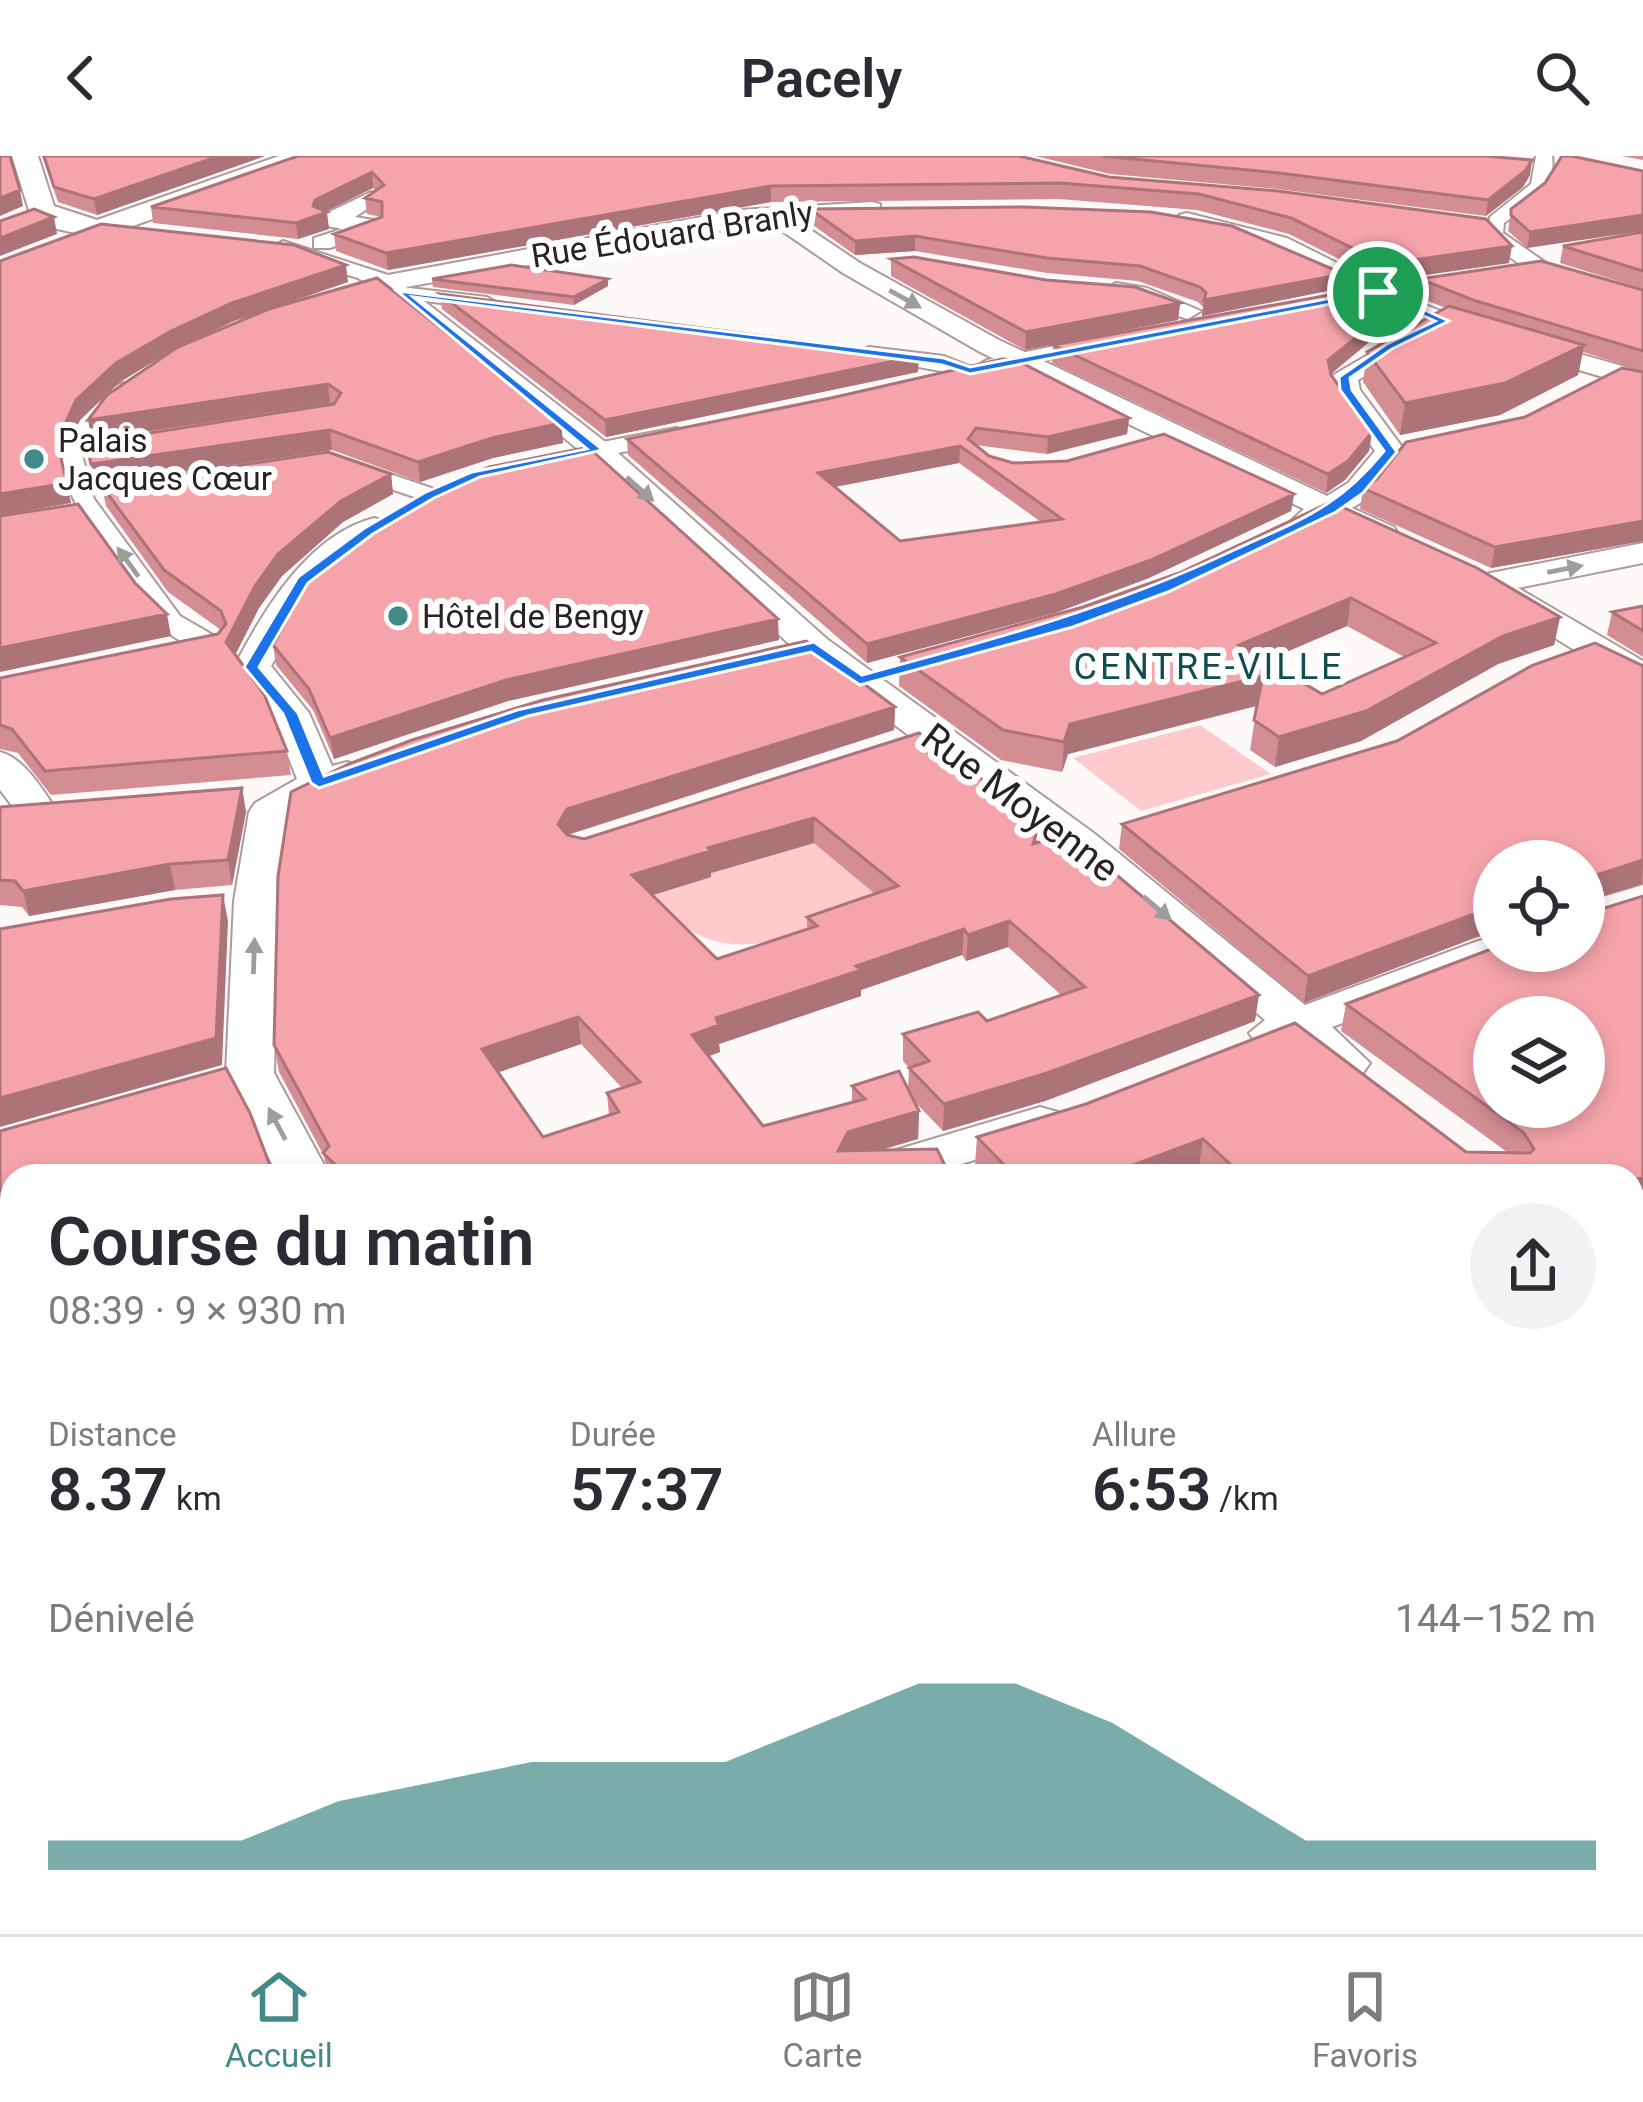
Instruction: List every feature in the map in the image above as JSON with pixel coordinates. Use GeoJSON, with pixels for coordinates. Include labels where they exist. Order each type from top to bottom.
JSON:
{"type":"FeatureCollection","features":[{"type":"Feature","properties":{"kind":"street"},"geometry":{"type":"LineString","coordinates":[[25,156],[31,216],[159,236]]}},
{"type":"Feature","properties":{"kind":"street"},"geometry":{"type":"LineString","coordinates":[[55,246],[304,156]]}},
{"type":"Feature","properties":{"kind":"street"},"geometry":{"type":"LineString","coordinates":[[1508,270],[1503,246],[1486,226],[1534,192],[1540,163]]}},
{"type":"Feature","properties":{"kind":"street"},"geometry":{"type":"LineString","coordinates":[[301,251],[373,226],[331,220],[370,199]]}},
{"type":"Feature","properties":{"kind":"street","name":"Rue Édouard Branly"},"geometry":{"type":"LineString","coordinates":[[393,288],[772,212],[900,209]]}},
{"type":"Feature","properties":{"kind":"street"},"geometry":{"type":"LineString","coordinates":[[772,212],[850,268],[1013,360],[1165,436],[1409,547]]}},
{"type":"Feature","properties":{"kind":"street"},"geometry":{"type":"LineString","coordinates":[[1172,218],[1233,228],[1279,243],[1444,321],[1630,377]]}},
{"type":"Feature","properties":{"kind":"street"},"geometry":{"type":"LineString","coordinates":[[247,244],[301,251],[393,288],[506,306]]}},
{"type":"Feature","properties":{"kind":"street"},"geometry":{"type":"LineString","coordinates":[[1508,270],[1567,252]]}},
{"type":"Feature","properties":{"kind":"street"},"geometry":{"type":"LineString","coordinates":[[850,268],[892,264]]}},
{"type":"Feature","properties":{"kind":"street"},"geometry":{"type":"LineString","coordinates":[[1331,301],[1542,268],[1643,300]]}},
{"type":"Feature","properties":{"kind":"street"},"geometry":{"type":"LineString","coordinates":[[339,294],[393,288]]}},
{"type":"Feature","properties":{"kind":"street","name":"Rue Moyenne"},"geometry":{"type":"LineString","coordinates":[[393,288],[597,450],[814,647],[1080,843],[1294,1024],[1376,1085]]}},
{"type":"Feature","properties":{"kind":"street"},"geometry":{"type":"LineString","coordinates":[[1093,289],[1138,293],[1180,320],[1216,321]]}},
{"type":"Feature","properties":{"kind":"street"},"geometry":{"type":"LineString","coordinates":[[1282,532],[1359,490],[1401,449],[1346,390],[1344,377],[1388,347],[1444,321]]}},
{"type":"Feature","properties":{"kind":"street"},"geometry":{"type":"LineString","coordinates":[[923,382],[1129,338]]}},
{"type":"Feature","properties":{"kind":"street"},"geometry":{"type":"LineString","coordinates":[[854,351],[944,362],[970,370]]}},
{"type":"Feature","properties":{"kind":"street"},"geometry":{"type":"LineString","coordinates":[[148,372],[81,426],[71,454],[87,506],[170,622],[208,644]]}},
{"type":"Feature","properties":{"kind":"street"},"geometry":{"type":"LineString","coordinates":[[1574,394],[1630,377]]}},
{"type":"Feature","properties":{"kind":"street"},"geometry":{"type":"LineString","coordinates":[[557,458],[703,429]]}},
{"type":"Feature","properties":{"kind":"street"},"geometry":{"type":"LineString","coordinates":[[1128,448],[1165,436]]}},
{"type":"Feature","properties":{"kind":"street"},"geometry":{"type":"LineString","coordinates":[[71,454],[104,449]]}},
{"type":"Feature","properties":{"kind":"street"},"geometry":{"type":"LineString","coordinates":[[315,465],[333,461],[429,495]]}},
{"type":"Feature","properties":{"kind":"street"},"geometry":{"type":"LineString","coordinates":[[310,787],[290,713],[252,667],[302,580],[368,532],[429,495],[461,482]]}},
{"type":"Feature","properties":{"kind":"street"},"geometry":{"type":"LineString","coordinates":[[55,518],[116,493]]}},
{"type":"Feature","properties":{"kind":"street"},"geometry":{"type":"LineString","coordinates":[[1486,584],[1643,553]]}},
{"type":"Feature","properties":{"kind":"street"},"geometry":{"type":"LineString","coordinates":[[1448,565],[1486,584],[1570,647],[1643,677]]}},
{"type":"Feature","properties":{"kind":"street"},"geometry":{"type":"LineString","coordinates":[[1570,647],[1623,616]]}},
{"type":"Feature","properties":{"kind":"street"},"geometry":{"type":"LineString","coordinates":[[162,654],[208,644]]}},
{"type":"Feature","properties":{"kind":"street"},"geometry":{"type":"LineString","coordinates":[[772,656],[814,647]]}},
{"type":"Feature","properties":{"kind":"street"},"geometry":{"type":"LineString","coordinates":[[860,680],[898,670]]}},
{"type":"Feature","properties":{"kind":"street"},"geometry":{"type":"LineString","coordinates":[[883,751],[930,736]]}},
{"type":"Feature","properties":{"kind":"street"},"geometry":{"type":"LineString","coordinates":[[294,1164],[227,1079],[236,902],[269,812],[310,787],[378,763]]}},
{"type":"Feature","properties":{"kind":"street"},"geometry":{"type":"LineString","coordinates":[[0,764],[19,813],[81,808]]}},
{"type":"Feature","properties":{"kind":"street"},"geometry":{"type":"LineString","coordinates":[[235,796],[310,787]]}},
{"type":"Feature","properties":{"kind":"street"},"geometry":{"type":"LineString","coordinates":[[1080,843],[1125,829]]}},
{"type":"Feature","properties":{"kind":"street"},"geometry":{"type":"LineString","coordinates":[[1232,1049],[1473,958]]}},
{"type":"Feature","properties":{"kind":"street"},"geometry":{"type":"LineString","coordinates":[[905,1164],[1085,1107]]}},
{"type":"Feature","properties":{"kind":"shaded area"},"geometry":{"type":"Polygon","coordinates":[[[1200,725],[1271,774],[1141,811],[1073,758],[1200,725]]]}},
{"type":"Feature","properties":{"kind":"shaded area"},"geometry":{"type":"Polygon","coordinates":[[[810,839],[891,907],[792,938],[740,944],[693,932],[642,891],[697,874],[705,879],[710,876],[706,871],[810,839]]]}},
{"type":"Feature","properties":{"kind":"building"},"geometry":{"type":"Polygon","coordinates":[[[0,156],[10,156],[20,190],[0,198],[0,156]]]}},
{"type":"Feature","properties":{"kind":"building"},"geometry":{"type":"Polygon","coordinates":[[[44,156],[219,156],[94,199],[54,187],[44,156]]]}},
{"type":"Feature","properties":{"kind":"building"},"geometry":{"type":"Polygon","coordinates":[[[298,156],[1019,156],[1109,177],[1278,191],[1486,219],[1512,246],[1385,264],[1291,218],[1199,194],[1060,183],[771,186],[386,253],[334,234],[382,217],[382,202],[365,198],[384,185],[372,172],[315,200],[313,206],[327,212],[296,223],[151,207],[298,156]]]}},
{"type":"Feature","properties":{"kind":"building"},"geometry":{"type":"Polygon","coordinates":[[[1102,156],[1484,156],[1532,160],[1488,200],[1102,156]]]}},
{"type":"Feature","properties":{"kind":"building"},"geometry":{"type":"Polygon","coordinates":[[[1562,156],[1643,171],[1643,215],[1530,232],[1511,215],[1511,209],[1545,183],[1562,156]]]}},
{"type":"Feature","properties":{"kind":"building"},"geometry":{"type":"Polygon","coordinates":[[[1024,207],[1151,212],[1232,226],[1344,274],[1204,300],[1206,293],[1200,287],[1140,266],[1047,258],[915,236],[855,241],[810,209],[1024,207]]]}},
{"type":"Feature","properties":{"kind":"building"},"geometry":{"type":"Polygon","coordinates":[[[34,209],[54,217],[0,238],[0,221],[34,209]]]}},
{"type":"Feature","properties":{"kind":"building"},"geometry":{"type":"Polygon","coordinates":[[[101,224],[294,245],[346,265],[232,303],[116,363],[76,400],[57,442],[67,483],[0,494],[0,261],[101,224]]]}},
{"type":"Feature","properties":{"kind":"building"},"geometry":{"type":"Polygon","coordinates":[[[1643,232],[1643,271],[1563,246],[1643,232]]]}},
{"type":"Feature","properties":{"kind":"building"},"geometry":{"type":"Polygon","coordinates":[[[914,257],[1046,280],[1135,287],[1180,303],[1026,332],[891,259],[914,257]]]}},
{"type":"Feature","properties":{"kind":"building"},"geometry":{"type":"Polygon","coordinates":[[[1541,261],[1643,290],[1643,351],[1473,300],[1420,279],[1541,261]]]}},
{"type":"Feature","properties":{"kind":"building"},"geometry":{"type":"Polygon","coordinates":[[[511,265],[608,279],[574,297],[432,279],[511,265]]]}},
{"type":"Feature","properties":{"kind":"building"},"geometry":{"type":"Polygon","coordinates":[[[377,278],[561,423],[492,438],[418,462],[330,430],[91,464],[86,443],[334,404],[341,393],[328,384],[88,420],[107,395],[178,347],[269,309],[377,278]]]}},
{"type":"Feature","properties":{"kind":"building"},"geometry":{"type":"Polygon","coordinates":[[[1373,287],[1411,305],[1378,320],[1328,360],[1331,375],[1372,432],[1348,461],[1328,474],[1053,345],[1373,287]]]}},
{"type":"Feature","properties":{"kind":"building"},"geometry":{"type":"Polygon","coordinates":[[[440,294],[919,356],[605,420],[440,294]]]}},
{"type":"Feature","properties":{"kind":"building"},"geometry":{"type":"Polygon","coordinates":[[[1449,306],[1584,345],[1505,383],[1405,403],[1367,352],[1449,306]]]}},
{"type":"Feature","properties":{"kind":"building"},"geometry":{"type":"Polygon","coordinates":[[[1002,359],[1016,360],[1129,418],[1048,437],[976,428],[968,439],[989,456],[1013,463],[1067,461],[1164,434],[1294,494],[1151,560],[1056,594],[867,644],[627,439],[1002,359]],[[960,446],[818,473],[900,541],[1062,519],[960,446]]]}},
{"type":"Feature","properties":{"kind":"building"},"geometry":{"type":"Polygon","coordinates":[[[1622,368],[1643,372],[1643,521],[1495,547],[1363,488],[1377,479],[1406,442],[1525,417],[1622,368]]]}},
{"type":"Feature","properties":{"kind":"building"},"geometry":{"type":"Polygon","coordinates":[[[588,447],[778,619],[506,680],[330,738],[309,689],[273,645],[309,578],[352,539],[397,510],[489,467],[588,447]]]}},
{"type":"Feature","properties":{"kind":"building"},"geometry":{"type":"Polygon","coordinates":[[[328,452],[391,474],[341,501],[278,554],[226,642],[264,694],[287,751],[45,771],[12,729],[0,725],[0,678],[218,634],[226,624],[221,611],[164,570],[102,486],[328,452]]]}},
{"type":"Feature","properties":{"kind":"building"},"geometry":{"type":"Polygon","coordinates":[[[1331,502],[1477,568],[1560,617],[1503,636],[1366,711],[1279,737],[1254,720],[1263,676],[1070,724],[1064,742],[1003,730],[900,657],[1083,607],[1179,573],[1331,502]],[[1351,598],[1239,645],[1322,694],[1436,643],[1351,598]]]}},
{"type":"Feature","properties":{"kind":"building"},"geometry":{"type":"Polygon","coordinates":[[[78,504],[135,583],[167,614],[0,648],[0,516],[78,504]]]}},
{"type":"Feature","properties":{"kind":"building"},"geometry":{"type":"Polygon","coordinates":[[[1643,606],[1643,631],[1612,612],[1643,606]]]}},
{"type":"Feature","properties":{"kind":"building"},"geometry":{"type":"Polygon","coordinates":[[[806,641],[895,707],[567,809],[558,824],[567,835],[584,839],[919,733],[1040,822],[1033,844],[1068,834],[1259,995],[1047,1073],[944,1104],[909,1068],[929,1061],[903,1034],[978,1012],[987,1021],[1085,987],[1009,921],[968,935],[964,929],[856,966],[861,970],[716,1018],[719,1025],[692,1035],[763,1126],[865,1099],[852,1086],[899,1071],[919,1111],[848,1132],[838,1151],[937,1149],[944,1164],[334,1164],[323,1153],[329,1146],[274,1045],[278,876],[291,792],[412,740],[543,700],[806,641]],[[814,818],[632,875],[717,959],[817,926],[807,917],[898,886],[814,818]],[[578,1017],[482,1049],[543,1137],[619,1112],[607,1093],[640,1082],[578,1017]]]}},
{"type":"Feature","properties":{"kind":"building"},"geometry":{"type":"Polygon","coordinates":[[[1595,643],[1643,666],[1643,860],[1605,872],[1605,840],[1473,840],[1473,914],[1308,976],[1122,824],[1397,741],[1533,665],[1595,643]]]}},
{"type":"Feature","properties":{"kind":"building"},"geometry":{"type":"Polygon","coordinates":[[[242,788],[228,860],[170,864],[23,891],[15,881],[0,880],[0,807],[242,788]]]}},
{"type":"Feature","properties":{"kind":"building"},"geometry":{"type":"Polygon","coordinates":[[[223,895],[216,1038],[0,1098],[0,929],[171,899],[223,895]]]}},
{"type":"Feature","properties":{"kind":"building"},"geometry":{"type":"Polygon","coordinates":[[[1643,896],[1643,1164],[1230,1164],[1203,1139],[1136,1164],[1003,1164],[977,1137],[1086,1104],[1295,1023],[1466,1152],[1530,1153],[1534,1149],[1517,1128],[1605,1128],[1605,996],[1473,996],[1473,1096],[1346,1004],[1473,956],[1473,972],[1605,972],[1605,908],[1643,896]]]}},
{"type":"Feature","properties":{"kind":"building"},"geometry":{"type":"Polygon","coordinates":[[[226,1068],[269,1164],[0,1164],[0,1131],[226,1068]]]}},
{"type":"Feature","properties":{"kind":"place","name":"Palais Jacques Cœur"},"geometry":{"type":"Point","coordinates":[34,459]}},
{"type":"Feature","properties":{"kind":"place","name":"Hôtel de Bengy"},"geometry":{"type":"Point","coordinates":[398,616]}},
{"type":"Feature","properties":{"kind":"district","name":"CENTRE-VILLE"},"geometry":{"type":"Point","coordinates":[1209,667]}},
{"type":"Feature","properties":{"kind":"route"},"geometry":{"type":"LineString","coordinates":[[1378,292],[1444,321],[1388,347],[1344,377],[1346,390],[1390,452],[1359,490],[1331,509],[1163,589],[1068,624],[860,680],[814,647],[667,677],[522,713],[319,783],[290,713],[252,667],[302,580],[368,532],[429,495],[477,474],[597,450],[401,293],[944,362],[970,370],[1378,292]]}}]}
